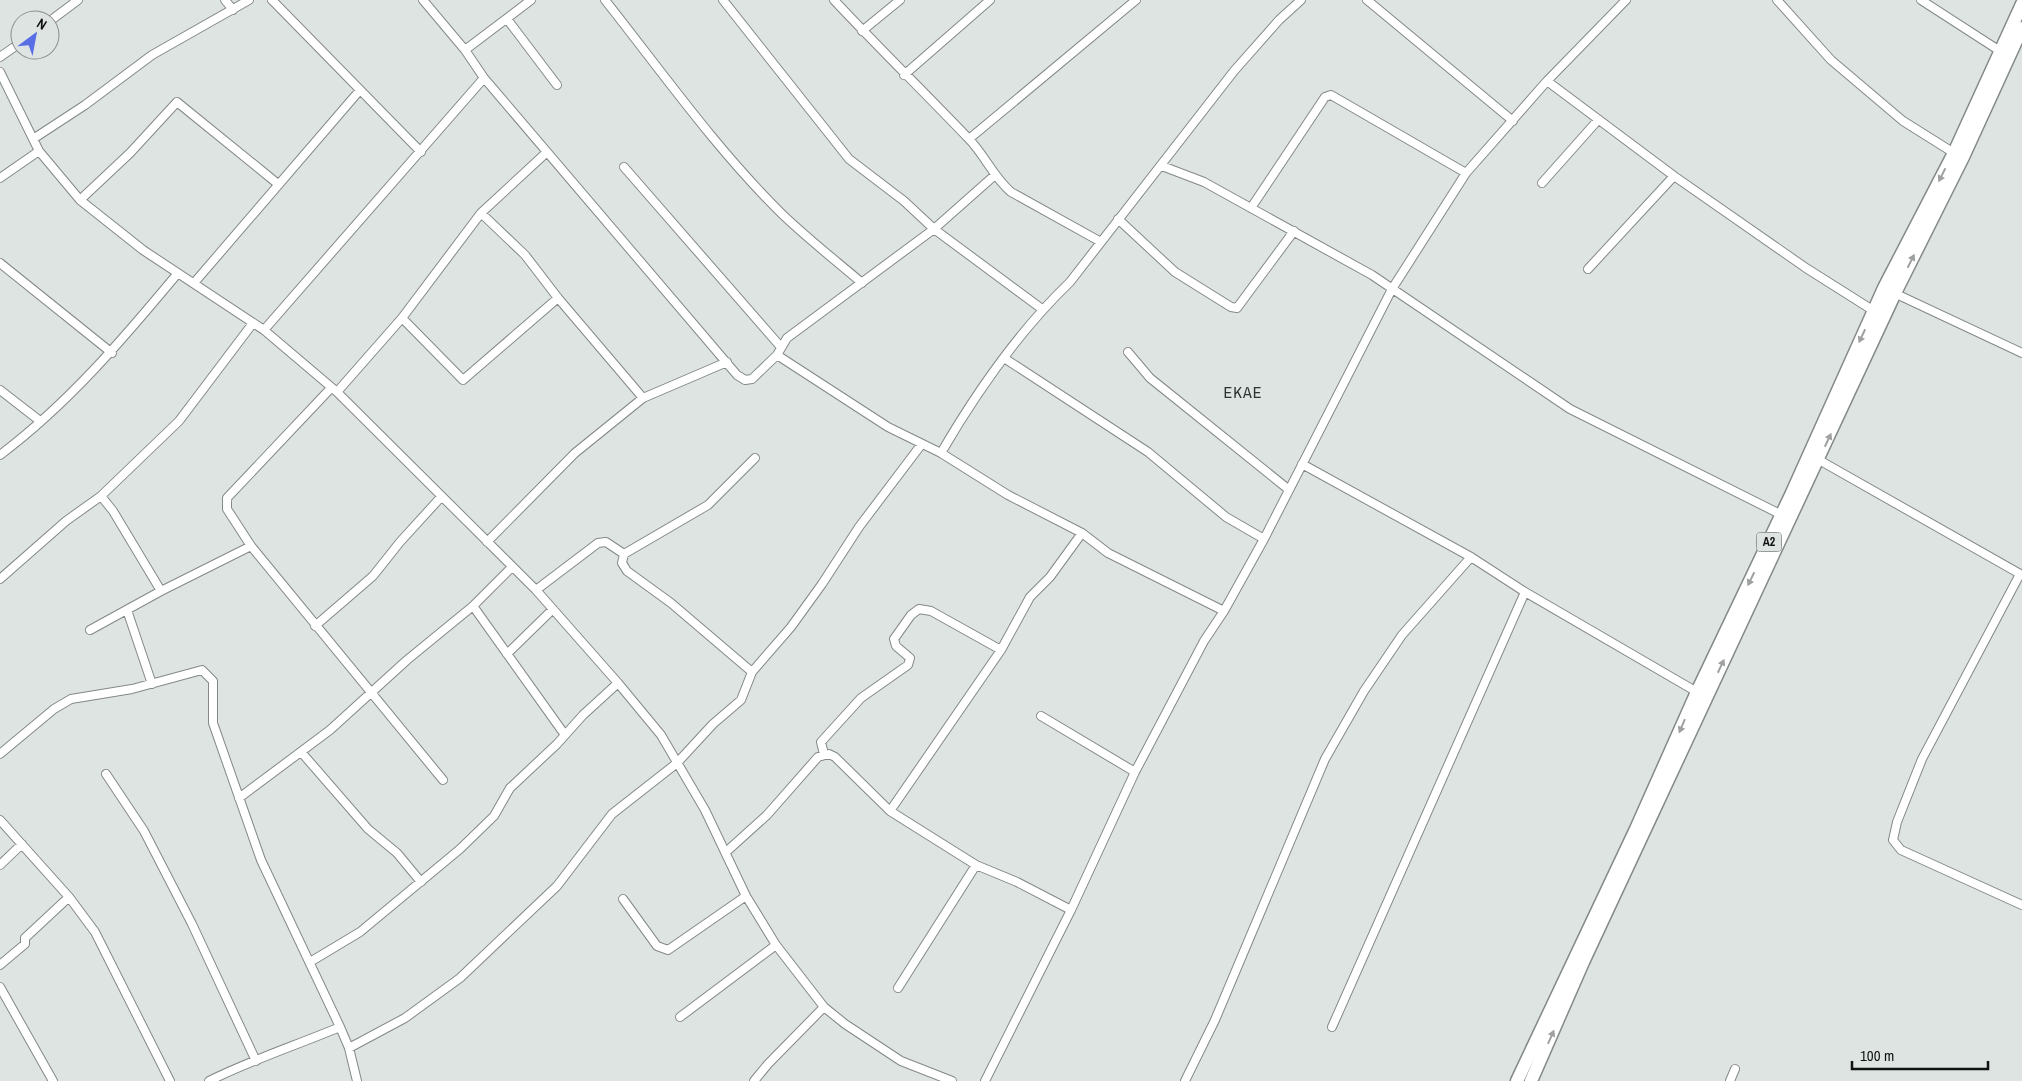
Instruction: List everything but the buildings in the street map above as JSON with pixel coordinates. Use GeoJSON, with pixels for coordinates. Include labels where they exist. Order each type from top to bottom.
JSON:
{"type":"FeatureCollection","features":[{"type":"Feature","properties":{"kind":"highway","name":"A2"},"geometry":{"type":"LineString","coordinates":[[1531,1081],[1583,962],[1819,460],[1889,291],[2022,4]]}},
{"type":"Feature","properties":{"kind":"highway","name":"A2"},"geometry":{"type":"LineString","coordinates":[[1516,1081],[1636,829],[1697,692],[1782,515],[1874,311],[1889,291],[1963,157],[2022,28]]}},
{"type":"Feature","properties":{"kind":"street"},"geometry":{"type":"LineString","coordinates":[[60,14],[78,0]]}},
{"type":"Feature","properties":{"kind":"street"},"geometry":{"type":"LineString","coordinates":[[225,0],[233,10]]}},
{"type":"Feature","properties":{"kind":"street"},"geometry":{"type":"LineString","coordinates":[[34,138],[85,105],[152,55],[249,0]]}},
{"type":"Feature","properties":{"kind":"street"},"geometry":{"type":"LineString","coordinates":[[272,0],[421,152]]}},
{"type":"Feature","properties":{"kind":"street"},"geometry":{"type":"LineString","coordinates":[[423,0],[465,50],[484,78],[727,362],[745,380],[752,379],[776,355],[780,346],[787,338],[934,230],[994,175]]}},
{"type":"Feature","properties":{"kind":"street"},"geometry":{"type":"LineString","coordinates":[[465,50],[531,0]]}},
{"type":"Feature","properties":{"kind":"street"},"geometry":{"type":"LineString","coordinates":[[605,0],[710,134],[756,186],[794,225],[862,283]]}},
{"type":"Feature","properties":{"kind":"street"},"geometry":{"type":"LineString","coordinates":[[723,0],[849,159],[904,201],[934,230],[1042,310]]}},
{"type":"Feature","properties":{"kind":"street"},"geometry":{"type":"LineString","coordinates":[[834,0],[904,75],[969,139],[985,157],[994,175],[1011,192],[1101,242]]}},
{"type":"Feature","properties":{"kind":"street"},"geometry":{"type":"LineString","coordinates":[[862,31],[900,0]]}},
{"type":"Feature","properties":{"kind":"street"},"geometry":{"type":"LineString","coordinates":[[904,75],[990,0]]}},
{"type":"Feature","properties":{"kind":"street"},"geometry":{"type":"LineString","coordinates":[[969,139],[1136,0]]}},
{"type":"Feature","properties":{"kind":"street"},"geometry":{"type":"LineString","coordinates":[[941,454],[966,411],[1004,358],[1042,310],[1070,282],[1234,71],[1279,20],[1301,0]]}},
{"type":"Feature","properties":{"kind":"street"},"geometry":{"type":"LineString","coordinates":[[1367,0],[1513,120]]}},
{"type":"Feature","properties":{"kind":"street"},"geometry":{"type":"LineString","coordinates":[[985,1081],[1071,910],[1135,772],[1204,641],[1224,610],[1264,539],[1392,289],[1466,172],[1546,81],[1626,0]]}},
{"type":"Feature","properties":{"kind":"street"},"geometry":{"type":"LineString","coordinates":[[1778,0],[1831,60],[1903,121],[1954,153]]}},
{"type":"Feature","properties":{"kind":"street"},"geometry":{"type":"LineString","coordinates":[[1921,0],[2000,51]]}},
{"type":"Feature","properties":{"kind":"street"},"geometry":{"type":"LineString","coordinates":[[507,19],[557,85]]}},
{"type":"Feature","properties":{"kind":"street"},"geometry":{"type":"LineString","coordinates":[[0,72],[39,151],[80,200],[143,250],[264,330],[334,390],[553,609],[661,735],[705,810],[746,896],[776,945],[824,1007],[845,1024],[901,1061],[952,1081]]}},
{"type":"Feature","properties":{"kind":"street"},"geometry":{"type":"LineString","coordinates":[[264,330],[484,78]]}},
{"type":"Feature","properties":{"kind":"street"},"geometry":{"type":"LineString","coordinates":[[1546,81],[1674,176],[1806,268],[1874,311]]}},
{"type":"Feature","properties":{"kind":"street"},"geometry":{"type":"LineString","coordinates":[[194,283],[360,90]]}},
{"type":"Feature","properties":{"kind":"street"},"geometry":{"type":"LineString","coordinates":[[1251,208],[1325,97],[1331,95],[1466,172]]}},
{"type":"Feature","properties":{"kind":"street"},"geometry":{"type":"LineString","coordinates":[[80,200],[130,153],[177,102],[278,184]]}},
{"type":"Feature","properties":{"kind":"street"},"geometry":{"type":"LineString","coordinates":[[1542,183],[1598,120]]}},
{"type":"Feature","properties":{"kind":"street"},"geometry":{"type":"LineString","coordinates":[[0,178],[39,151]]}},
{"type":"Feature","properties":{"kind":"street"},"geometry":{"type":"LineString","coordinates":[[443,780],[251,546],[227,509],[227,498],[402,318],[481,213],[547,152]]}},
{"type":"Feature","properties":{"kind":"street"},"geometry":{"type":"LineString","coordinates":[[1162,166],[1204,182],[1372,275],[1570,409],[1782,515]]}},
{"type":"Feature","properties":{"kind":"street"},"geometry":{"type":"LineString","coordinates":[[624,167],[780,346]]}},
{"type":"Feature","properties":{"kind":"street"},"geometry":{"type":"LineString","coordinates":[[1588,269],[1674,176]]}},
{"type":"Feature","properties":{"kind":"street"},"geometry":{"type":"LineString","coordinates":[[481,213],[525,255],[558,298],[643,398]]}},
{"type":"Feature","properties":{"kind":"street"},"geometry":{"type":"LineString","coordinates":[[1118,219],[1175,272],[1231,307],[1237,308],[1294,231]]}},
{"type":"Feature","properties":{"kind":"street"},"geometry":{"type":"LineString","coordinates":[[0,263],[112,352]]}},
{"type":"Feature","properties":{"kind":"street"},"geometry":{"type":"LineString","coordinates":[[0,454],[40,421],[49,416],[112,352],[178,273]]}},
{"type":"Feature","properties":{"kind":"street"},"geometry":{"type":"LineString","coordinates":[[1889,291],[2022,353]]}},
{"type":"Feature","properties":{"kind":"street"},"geometry":{"type":"LineString","coordinates":[[402,318],[463,380],[558,298]]}},
{"type":"Feature","properties":{"kind":"street"},"geometry":{"type":"LineString","coordinates":[[0,579],[66,521],[101,496],[179,421],[253,323]]}},
{"type":"Feature","properties":{"kind":"street"},"geometry":{"type":"LineString","coordinates":[[1128,352],[1150,378],[1288,489]]}},
{"type":"Feature","properties":{"kind":"street"},"geometry":{"type":"LineString","coordinates":[[776,355],[888,427],[941,454],[1008,495],[1082,533],[1108,553],[1224,610]]}},
{"type":"Feature","properties":{"kind":"street"},"geometry":{"type":"LineString","coordinates":[[1004,358],[1148,452],[1226,517],[1264,539]]}},
{"type":"Feature","properties":{"kind":"street"},"geometry":{"type":"LineString","coordinates":[[487,542],[575,453],[643,398],[727,362]]}},
{"type":"Feature","properties":{"kind":"street"},"geometry":{"type":"LineString","coordinates":[[0,390],[40,421]]}},
{"type":"Feature","properties":{"kind":"street"},"geometry":{"type":"LineString","coordinates":[[349,1048],[405,1018],[460,978],[557,886],[612,814],[677,763],[713,724],[741,700],[752,672],[791,627],[859,527],[921,445]]}},
{"type":"Feature","properties":{"kind":"street"},"geometry":{"type":"LineString","coordinates":[[752,672],[671,603],[627,571],[622,563],[624,554],[708,506],[755,458]]}},
{"type":"Feature","properties":{"kind":"street"},"geometry":{"type":"LineString","coordinates":[[1819,460],[2021,575],[1922,759],[1897,822],[1894,840],[1901,850],[2022,905]]}},
{"type":"Feature","properties":{"kind":"street"},"geometry":{"type":"LineString","coordinates":[[1302,464],[1471,557],[1525,592],[1697,692]]}},
{"type":"Feature","properties":{"kind":"street"},"geometry":{"type":"LineString","coordinates":[[101,496],[113,511],[161,591]]}},
{"type":"Feature","properties":{"kind":"street"},"geometry":{"type":"LineString","coordinates":[[315,626],[374,576],[441,497]]}},
{"type":"Feature","properties":{"kind":"street"},"geometry":{"type":"LineString","coordinates":[[890,811],[1001,650],[1030,597],[1050,577],[1082,533]]}},
{"type":"Feature","properties":{"kind":"street"},"geometry":{"type":"LineString","coordinates":[[536,590],[598,543],[606,542],[624,554]]}},
{"type":"Feature","properties":{"kind":"street"},"geometry":{"type":"LineString","coordinates":[[90,630],[161,591],[251,546]]}},
{"type":"Feature","properties":{"kind":"street"},"geometry":{"type":"LineString","coordinates":[[1185,1081],[1214,1020],[1325,758],[1364,690],[1402,635],[1471,557]]}},
{"type":"Feature","properties":{"kind":"street"},"geometry":{"type":"LineString","coordinates":[[239,798],[302,753],[330,730],[371,691],[473,606],[512,567]]}},
{"type":"Feature","properties":{"kind":"street"},"geometry":{"type":"LineString","coordinates":[[1332,1027],[1525,592]]}},
{"type":"Feature","properties":{"kind":"street"},"geometry":{"type":"LineString","coordinates":[[473,606],[565,736]]}},
{"type":"Feature","properties":{"kind":"street"},"geometry":{"type":"LineString","coordinates":[[507,654],[553,609]]}},
{"type":"Feature","properties":{"kind":"street"},"geometry":{"type":"LineString","coordinates":[[824,754],[821,742],[828,732],[861,698],[908,665],[910,658],[896,646],[894,639],[911,615],[919,609],[931,611],[1001,650]]}},
{"type":"Feature","properties":{"kind":"street"},"geometry":{"type":"LineString","coordinates":[[127,610],[152,684]]}},
{"type":"Feature","properties":{"kind":"street"},"geometry":{"type":"LineString","coordinates":[[0,754],[54,709],[71,699],[152,684],[202,670],[206,672],[213,682],[213,723],[261,860],[340,1027],[349,1048],[357,1081]]}},
{"type":"Feature","properties":{"kind":"street"},"geometry":{"type":"LineString","coordinates":[[310,962],[360,932],[421,882],[486,824],[510,788],[565,736],[582,715],[618,684]]}},
{"type":"Feature","properties":{"kind":"street"},"geometry":{"type":"LineString","coordinates":[[1041,716],[1135,772]]}},
{"type":"Feature","properties":{"kind":"street"},"geometry":{"type":"LineString","coordinates":[[302,753],[368,830],[397,853],[421,882]]}},
{"type":"Feature","properties":{"kind":"street"},"geometry":{"type":"LineString","coordinates":[[726,852],[767,815],[818,757],[824,754],[835,757],[890,811],[976,865],[1016,882],[1071,910]]}},
{"type":"Feature","properties":{"kind":"street"},"geometry":{"type":"LineString","coordinates":[[106,774],[144,831],[192,924],[256,1061]]}},
{"type":"Feature","properties":{"kind":"street"},"geometry":{"type":"LineString","coordinates":[[0,820],[70,897],[95,932],[170,1081]]}},
{"type":"Feature","properties":{"kind":"street"},"geometry":{"type":"LineString","coordinates":[[0,865],[22,844]]}},
{"type":"Feature","properties":{"kind":"street"},"geometry":{"type":"LineString","coordinates":[[898,988],[976,865]]}},
{"type":"Feature","properties":{"kind":"street"},"geometry":{"type":"LineString","coordinates":[[623,899],[657,946],[668,950],[746,896]]}},
{"type":"Feature","properties":{"kind":"street"},"geometry":{"type":"LineString","coordinates":[[0,965],[25,944],[25,938],[70,897]]}},
{"type":"Feature","properties":{"kind":"street"},"geometry":{"type":"LineString","coordinates":[[680,1016],[776,945]]}},
{"type":"Feature","properties":{"kind":"street"},"geometry":{"type":"LineString","coordinates":[[0,987],[53,1081]]}},
{"type":"Feature","properties":{"kind":"street"},"geometry":{"type":"LineString","coordinates":[[754,1081],[768,1064],[824,1007]]}},
{"type":"Feature","properties":{"kind":"street"},"geometry":{"type":"LineString","coordinates":[[209,1081],[340,1027]]}},
{"type":"Feature","properties":{"kind":"street"},"geometry":{"type":"LineString","coordinates":[[1730,1081],[1735,1068]]}},
{"type":"Feature","properties":{"kind":"district","name":"EKAE"},"geometry":{"type":"Point","coordinates":[1243,392]}}]}
